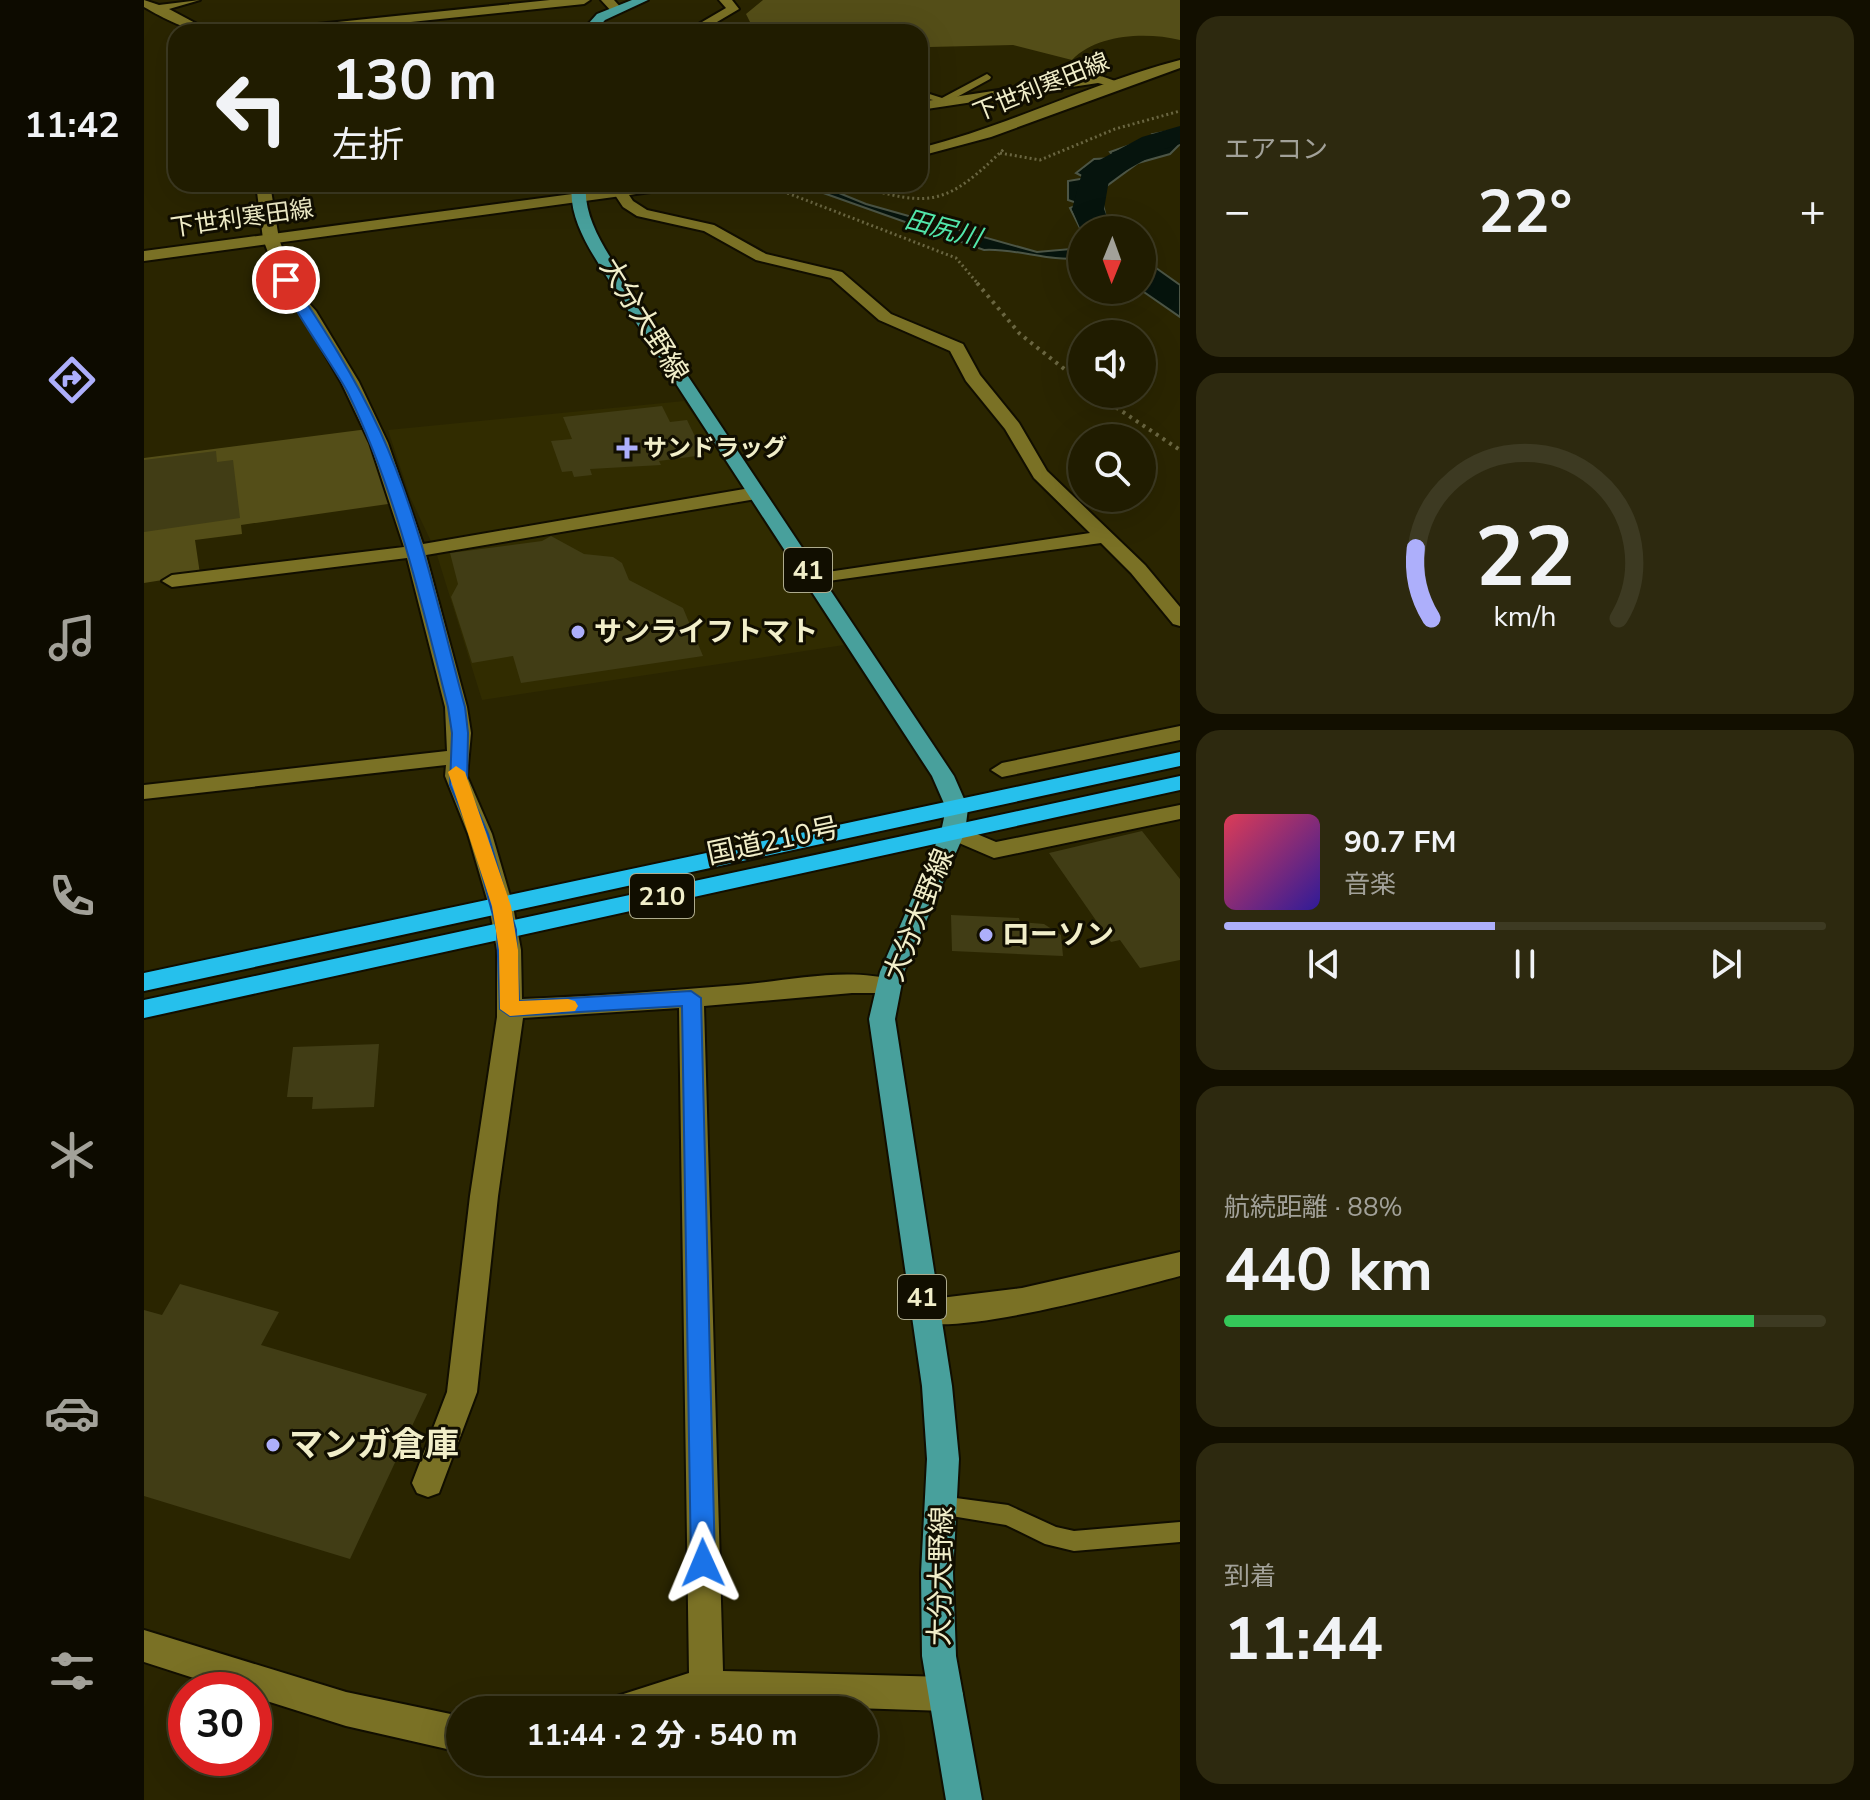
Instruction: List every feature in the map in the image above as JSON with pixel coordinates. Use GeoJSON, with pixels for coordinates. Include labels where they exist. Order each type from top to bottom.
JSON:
{"type":"FeatureCollection","features":[{"type":"Feature","properties":{"kind":"highway","name":"国道210号"},"geometry":{"type":"LineString","coordinates":[[144,1009],[504,918],[955,820],[1180,759]]}},
{"type":"Feature","properties":{"kind":"highway","name":"国道210号"},"geometry":{"type":"LineString","coordinates":[[955,820],[1180,783]]}},
{"type":"Feature","properties":{"kind":"highway","name":"国道210号"},"geometry":{"type":"LineString","coordinates":[[144,982],[504,918]]}},
{"type":"Feature","properties":{"kind":"main road"},"geometry":{"type":"LineString","coordinates":[[592,24],[616,4],[642,0]]}},
{"type":"Feature","properties":{"kind":"main road","name":"大分大野線"},"geometry":{"type":"LineString","coordinates":[[578,192],[582,216],[626,295],[948,783],[955,820],[888,987],[882,1038],[937,1386],[943,1459],[937,1613],[946,1694],[964,1800]]}},
{"type":"Feature","properties":{"kind":"street"},"geometry":{"type":"LineString","coordinates":[[150,5],[194,0]]}},
{"type":"Feature","properties":{"kind":"street"},"geometry":{"type":"LineString","coordinates":[[362,24],[584,0]]}},
{"type":"Feature","properties":{"kind":"street"},"geometry":{"type":"LineString","coordinates":[[706,24],[733,9],[725,0]]}},
{"type":"Feature","properties":{"kind":"street"},"geometry":{"type":"LineString","coordinates":[[424,1],[432,10],[425,18]]}},
{"type":"Feature","properties":{"kind":"street"},"geometry":{"type":"LineString","coordinates":[[150,5],[189,24]]}},
{"type":"Feature","properties":{"kind":"street","name":"下世利寒田線"},"geometry":{"type":"LineString","coordinates":[[928,150],[1006,129],[1114,83],[1180,64]]}},
{"type":"Feature","properties":{"kind":"street"},"geometry":{"type":"LineString","coordinates":[[928,104],[1098,79],[1114,83]]}},
{"type":"Feature","properties":{"kind":"street"},"geometry":{"type":"LineString","coordinates":[[264,192],[271,239],[291,292],[308,311],[375,435],[415,550],[456,707],[460,733],[458,785],[480,834],[504,918],[510,1009],[484,1196],[467,1362],[462,1392],[428,1483]]}},
{"type":"Feature","properties":{"kind":"street","name":"下世利寒田線"},"geometry":{"type":"LineString","coordinates":[[144,256],[572,192]]}},
{"type":"Feature","properties":{"kind":"street"},"geometry":{"type":"LineString","coordinates":[[620,192],[628,204],[642,213],[709,228],[761,257],[828,272],[885,317],[951,343],[963,355],[976,383],[1013,427],[1040,474],[1138,569],[1180,620]]}},
{"type":"Feature","properties":{"kind":"street"},"geometry":{"type":"LineString","coordinates":[[172,581],[368,559],[756,493]]}},
{"type":"Feature","properties":{"kind":"street"},"geometry":{"type":"LineString","coordinates":[[814,580],[1105,537]]}},
{"type":"Feature","properties":{"kind":"street"},"geometry":{"type":"LineString","coordinates":[[1002,770],[1180,733]]}},
{"type":"Feature","properties":{"kind":"street"},"geometry":{"type":"LineString","coordinates":[[144,792],[457,757]]}},
{"type":"Feature","properties":{"kind":"street"},"geometry":{"type":"LineString","coordinates":[[955,820],[994,850],[1180,812]]}},
{"type":"Feature","properties":{"kind":"street"},"geometry":{"type":"LineString","coordinates":[[510,1009],[852,984],[888,987]]}},
{"type":"Feature","properties":{"kind":"street"},"geometry":{"type":"LineString","coordinates":[[691,998],[706,1688]]}},
{"type":"Feature","properties":{"kind":"street"},"geometry":{"type":"LineString","coordinates":[[924,1312],[989,1307],[1087,1288],[1180,1264]]}},
{"type":"Feature","properties":{"kind":"street"},"geometry":{"type":"LineString","coordinates":[[144,1646],[346,1709],[446,1731]]}},
{"type":"Feature","properties":{"kind":"street"},"geometry":{"type":"LineString","coordinates":[[662,1696],[706,1688],[946,1694]]}},
{"type":"Feature","properties":{"kind":"lane"},"geometry":{"type":"LineString","coordinates":[[928,96],[943,101],[987,77]]}},
{"type":"Feature","properties":{"kind":"lane"},"geometry":{"type":"LineString","coordinates":[[941,1506],[1008,1515],[1053,1537],[1074,1541],[1180,1532]]}},
{"type":"Feature","properties":{"kind":"path"},"geometry":{"type":"LineString","coordinates":[[999,153],[1040,160],[1115,129],[1180,111]]}},
{"type":"Feature","properties":{"kind":"path"},"geometry":{"type":"LineString","coordinates":[[889,192],[911,197],[941,196],[966,186],[1010,143]]}},
{"type":"Feature","properties":{"kind":"path"},"geometry":{"type":"LineString","coordinates":[[785,192],[956,258],[1020,334],[1068,372]]}},
{"type":"Feature","properties":{"kind":"path"},"geometry":{"type":"LineString","coordinates":[[1117,408],[1180,450]]}},
{"type":"Feature","properties":{"kind":"shaded area"},"geometry":{"type":"Polygon","coordinates":[[[763,0],[1180,0],[1180,40],[1152,36],[1123,37],[1095,45],[1072,60],[1013,45],[928,47],[928,24],[751,24],[746,14],[763,0]]]}},
{"type":"Feature","properties":{"kind":"shaded area"},"geometry":{"type":"Polygon","coordinates":[[[684,401],[784,544],[844,645],[482,700],[436,552],[410,497],[388,430],[684,401]]]}},
{"type":"Feature","properties":{"kind":"shaded area"},"geometry":{"type":"Polygon","coordinates":[[[368,429],[395,503],[241,525],[242,534],[195,540],[200,574],[144,583],[144,458],[368,429]]]}},
{"type":"Feature","properties":{"kind":"water"},"geometry":{"type":"Polygon","coordinates":[[[1180,129],[1180,144],[1170,154],[1138,163],[1100,191],[1106,216],[1074,216],[1070,208],[1080,204],[1068,200],[1068,181],[1086,178],[1076,173],[1094,159],[1115,158],[1110,152],[1133,144],[1160,144],[1162,140],[1153,134],[1180,129]]]}},
{"type":"Feature","properties":{"kind":"water","name":"田尻川"},"geometry":{"type":"Polygon","coordinates":[[[821,192],[837,192],[866,204],[1037,252],[1068,249],[1068,259],[984,250],[821,192]]]}},
{"type":"Feature","properties":{"kind":"water"},"geometry":{"type":"Polygon","coordinates":[[[1156,268],[1180,285],[1180,317],[1156,300],[1156,268]]]}},
{"type":"Feature","properties":{"kind":"building","name":"サンドラッグ"},"geometry":{"type":"Polygon","coordinates":[[[662,406],[670,422],[687,420],[704,455],[659,461],[661,465],[590,469],[592,475],[574,477],[572,471],[562,472],[551,441],[572,439],[563,417],[662,406]]]}},
{"type":"Feature","properties":{"kind":"building"},"geometry":{"type":"Polygon","coordinates":[[[216,451],[217,462],[233,460],[240,518],[144,532],[144,460],[216,451]]]}},
{"type":"Feature","properties":{"kind":"building","name":"サンライフトマト"},"geometry":{"type":"Polygon","coordinates":[[[551,536],[584,554],[613,557],[622,563],[629,580],[683,608],[703,656],[521,683],[513,656],[472,663],[451,597],[458,584],[450,553],[542,541],[551,536]]]}},
{"type":"Feature","properties":{"kind":"building"},"geometry":{"type":"Polygon","coordinates":[[[1142,831],[1180,879],[1180,960],[1140,968],[1120,940],[1111,942],[1049,853],[1142,831]]]}},
{"type":"Feature","properties":{"kind":"building","name":"ローソン"},"geometry":{"type":"Polygon","coordinates":[[[951,915],[1019,918],[1020,922],[1044,924],[1061,935],[1063,956],[952,951],[951,915]]]}},
{"type":"Feature","properties":{"kind":"building"},"geometry":{"type":"Polygon","coordinates":[[[379,1044],[374,1107],[312,1109],[313,1097],[287,1097],[293,1047],[379,1044]]]}},
{"type":"Feature","properties":{"kind":"building","name":"マンガ倉庫"},"geometry":{"type":"Polygon","coordinates":[[[180,1284],[279,1312],[261,1345],[427,1394],[350,1559],[144,1496],[144,1310],[162,1315],[180,1284]]]}},
{"type":"Feature","properties":{"kind":"waterway"},"geometry":{"type":"LineString","coordinates":[[1091,216],[1088,209],[1094,176],[1153,143],[1180,135]]}},
{"type":"Feature","properties":{"kind":"slow traffic"},"geometry":{"type":"LineString","coordinates":[[456,772],[458,785],[480,834],[501,906],[509,950],[510,1009],[568,1006]]}},
{"type":"Feature","properties":{"kind":"place","name":"サンドラッグ"},"geometry":{"type":"Point","coordinates":[627,448]}},
{"type":"Feature","properties":{"kind":"place","name":"サンライフトマト"},"geometry":{"type":"Point","coordinates":[578,632]}},
{"type":"Feature","properties":{"kind":"place","name":"ローソン"},"geometry":{"type":"Point","coordinates":[986,935]}},
{"type":"Feature","properties":{"kind":"place","name":"マンガ倉庫"},"geometry":{"type":"Point","coordinates":[273,1445]}},
{"type":"Feature","properties":{"kind":"route"},"geometry":{"type":"LineString","coordinates":[[286,280],[350,382],[355,399],[379,443],[415,550],[456,707],[460,733],[458,785],[480,834],[506,930],[510,1009],[691,998],[703,1563]]}}]}
